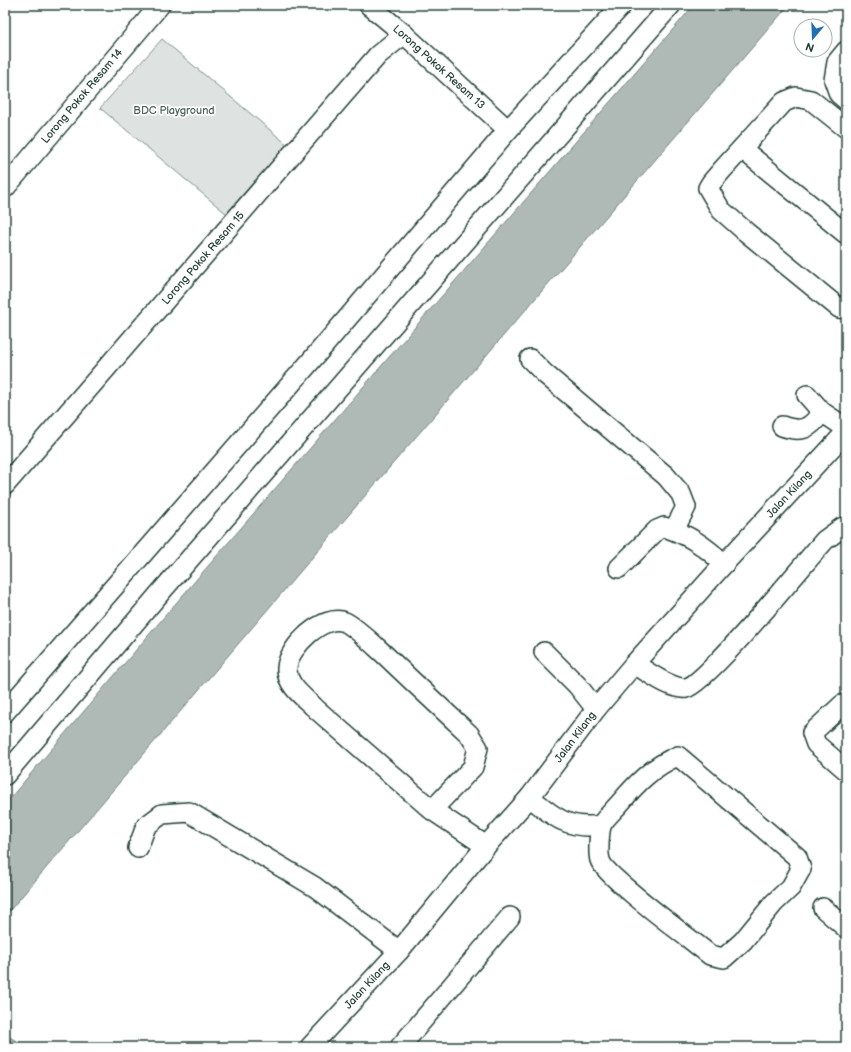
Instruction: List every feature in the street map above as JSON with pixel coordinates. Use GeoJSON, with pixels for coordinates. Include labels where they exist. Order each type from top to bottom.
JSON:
{"type":"FeatureCollection","features":[{"type":"Feature","properties":{"kind":"street","name":"Lorong Pokok Resam 14"},"geometry":{"type":"LineString","coordinates":[[5,188],[160,5]]}},
{"type":"Feature","properties":{"kind":"street","name":"Lorong Pokok Resam 13"},"geometry":{"type":"LineString","coordinates":[[369,5],[404,34],[508,130]]}},
{"type":"Feature","properties":{"kind":"street"},"geometry":{"type":"LineString","coordinates":[[5,712],[305,368],[508,130],[622,5]]}},
{"type":"Feature","properties":{"kind":"street"},"geometry":{"type":"LineString","coordinates":[[5,775],[671,5]]}},
{"type":"Feature","properties":{"kind":"street","name":"Lorong Pokok Resam 15"},"geometry":{"type":"LineString","coordinates":[[5,485],[378,55],[404,34]]}},
{"type":"Feature","properties":{"kind":"street"},"geometry":{"type":"LineString","coordinates":[[846,51],[837,62],[834,80],[839,94],[846,100]]}},
{"type":"Feature","properties":{"kind":"street"},"geometry":{"type":"LineString","coordinates":[[846,128],[811,100],[796,97],[784,102],[708,188],[721,210],[746,232],[838,308],[846,309]]}},
{"type":"Feature","properties":{"kind":"street"},"geometry":{"type":"LineString","coordinates":[[742,149],[846,234]]}},
{"type":"Feature","properties":{"kind":"street"},"geometry":{"type":"LineString","coordinates":[[530,359],[545,374],[666,476],[681,494],[686,508],[674,530]]}},
{"type":"Feature","properties":{"kind":"street"},"geometry":{"type":"LineString","coordinates":[[807,395],[822,412],[846,428]]}},
{"type":"Feature","properties":{"kind":"street"},"geometry":{"type":"LineString","coordinates":[[782,426],[792,430],[804,430],[816,421],[822,412]]}},
{"type":"Feature","properties":{"kind":"street","name":"Jalan Kilang"},"geometry":{"type":"LineString","coordinates":[[310,1047],[399,951],[486,846],[530,797],[596,709],[634,664],[846,432]]}},
{"type":"Feature","properties":{"kind":"street"},"geometry":{"type":"LineString","coordinates":[[619,568],[657,530],[664,527],[693,539],[704,546],[724,564]]}},
{"type":"Feature","properties":{"kind":"street"},"geometry":{"type":"LineString","coordinates":[[634,664],[675,687],[687,688],[719,661],[825,540],[843,527],[846,527]]}},
{"type":"Feature","properties":{"kind":"street"},"geometry":{"type":"LineString","coordinates":[[432,810],[473,767],[478,748],[469,734],[365,637],[346,622],[336,620],[324,624],[312,631],[298,644],[289,656],[287,669],[290,682],[316,709],[432,810],[486,846]]}},
{"type":"Feature","properties":{"kind":"street"},"geometry":{"type":"LineString","coordinates":[[544,652],[577,685],[596,709]]}},
{"type":"Feature","properties":{"kind":"street"},"geometry":{"type":"LineString","coordinates":[[846,704],[842,705],[812,733],[816,744],[846,770]]}},
{"type":"Feature","properties":{"kind":"street"},"geometry":{"type":"LineString","coordinates":[[530,797],[546,811],[563,822],[588,827],[601,825],[648,773],[678,756],[797,857],[801,869],[791,887],[774,903],[743,941],[724,958],[710,955],[605,870],[600,861],[599,850],[601,825]]}},
{"type":"Feature","properties":{"kind":"street"},"geometry":{"type":"LineString","coordinates":[[138,848],[146,826],[162,814],[189,812],[316,887],[399,951]]}},
{"type":"Feature","properties":{"kind":"street"},"geometry":{"type":"LineString","coordinates":[[823,908],[846,928]]}},
{"type":"Feature","properties":{"kind":"street"},"geometry":{"type":"LineString","coordinates":[[400,1047],[510,917]]}},
{"type":"Feature","properties":{"kind":"green space","name":"BDC Playground"},"geometry":{"type":"Polygon","coordinates":[[[162,39],[289,146],[228,215],[100,108],[162,39]]]}},
{"type":"Feature","properties":{"kind":"shaded area"},"geometry":{"type":"Polygon","coordinates":[[[694,5],[789,5],[5,916],[5,804],[170,610],[694,5]]]}},
{"type":"Feature","properties":{"kind":"shaded area"},"geometry":{"type":"Polygon","coordinates":[[[5,1035],[29,1047],[5,1047],[5,1035]]]}}]}
